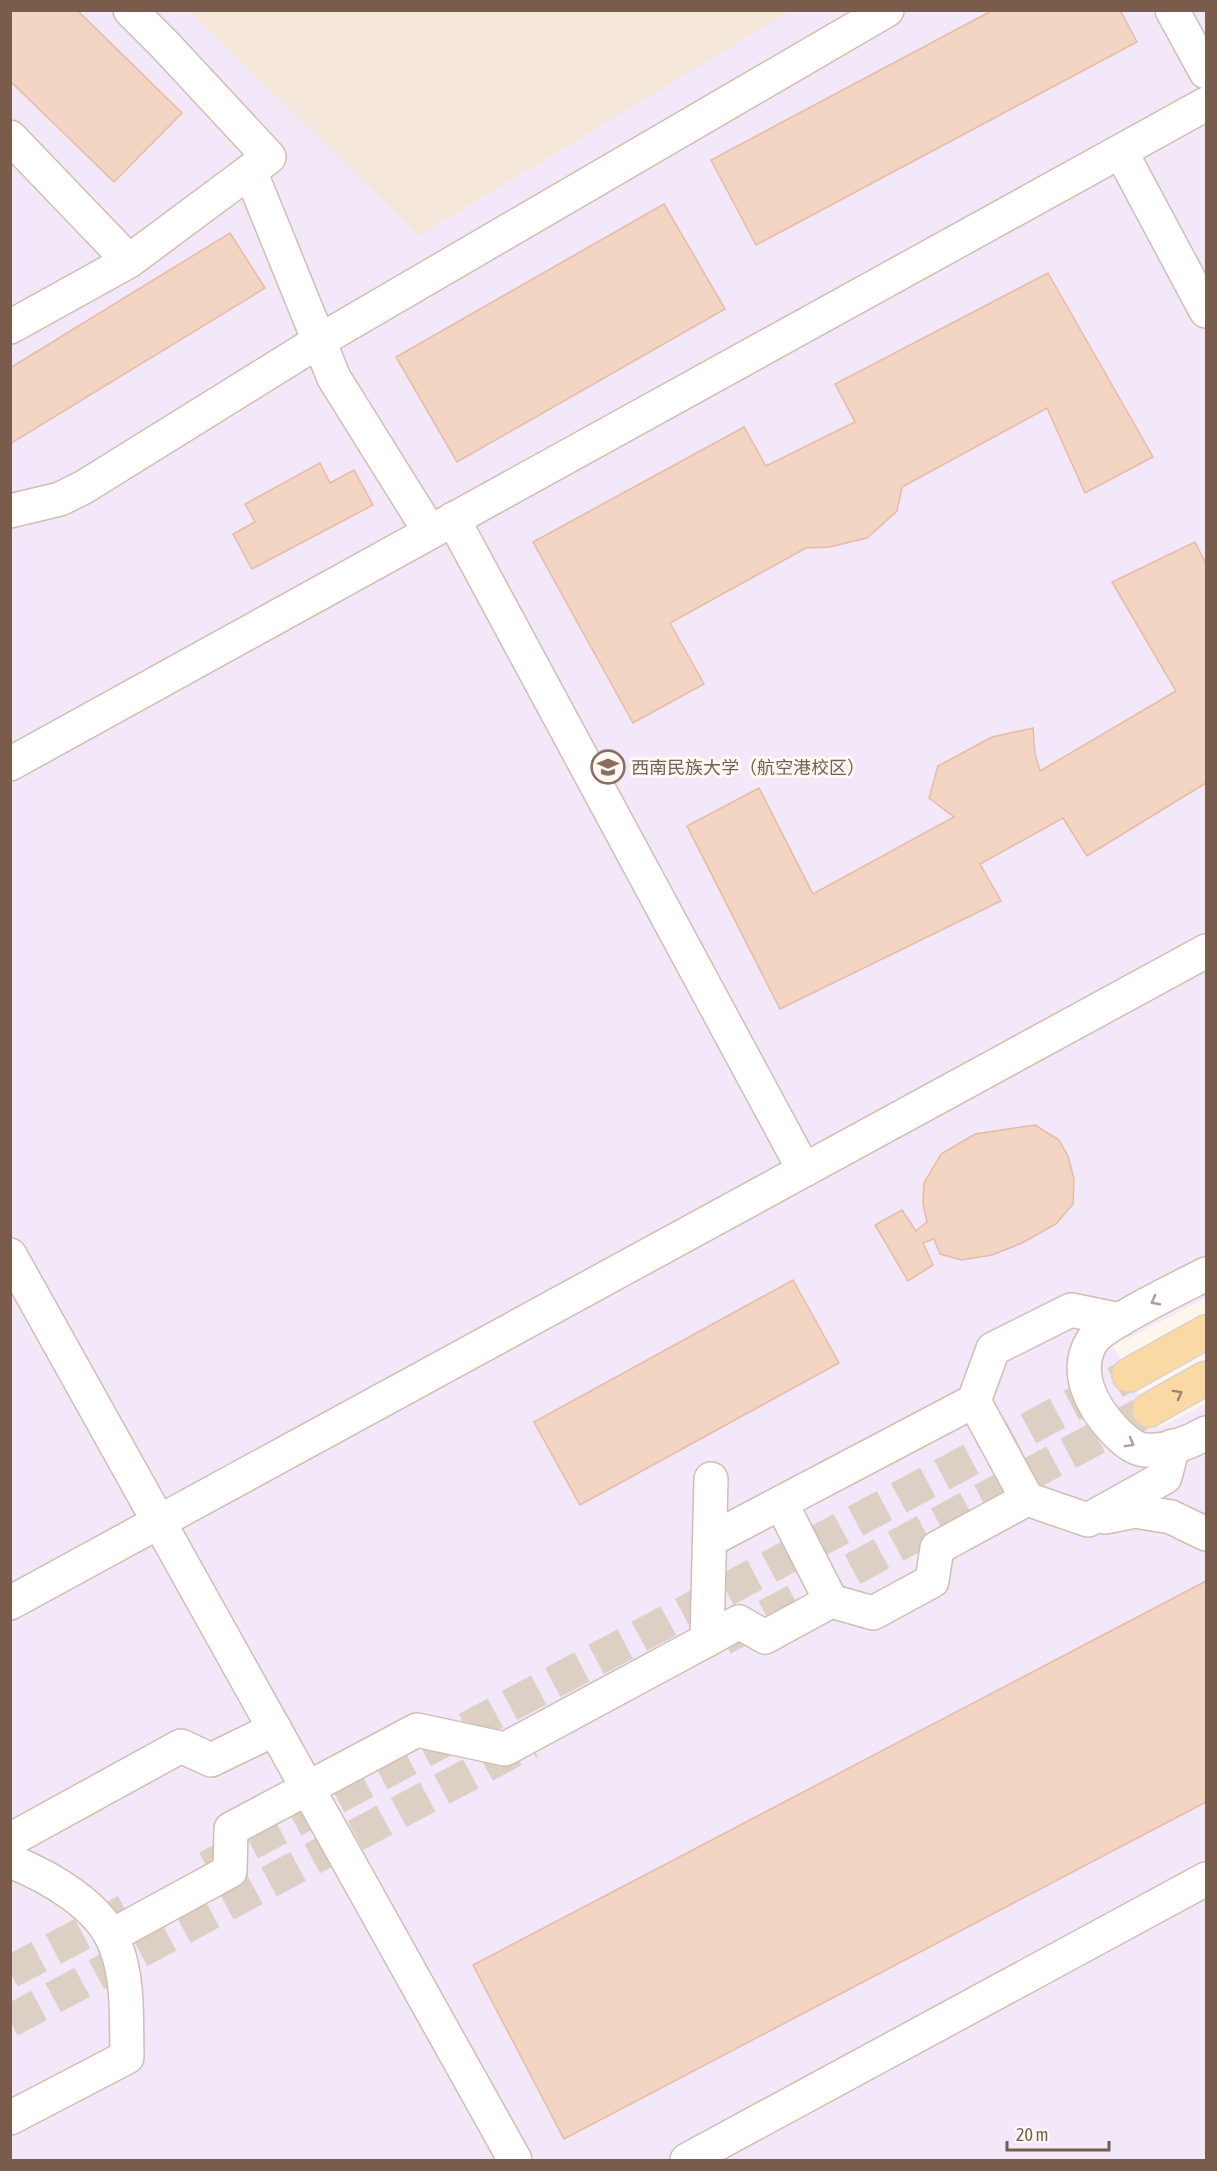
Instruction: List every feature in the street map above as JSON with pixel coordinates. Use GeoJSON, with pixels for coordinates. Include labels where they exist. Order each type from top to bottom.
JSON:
{"type":"FeatureCollection","features":[{"type":"Feature","properties":{"kind":"main road"},"geometry":{"type":"LineString","coordinates":[[1129,1375],[1206,1332]]}},
{"type":"Feature","properties":{"kind":"main road"},"geometry":{"type":"LineString","coordinates":[[1149,1410],[1206,1378]]}},
{"type":"Feature","properties":{"kind":"street"},"geometry":{"type":"LineString","coordinates":[[10,327],[129,261],[269,157],[130,10]]}},
{"type":"Feature","properties":{"kind":"street"},"geometry":{"type":"LineString","coordinates":[[10,511],[60,499],[84,488],[319,341],[887,10]]}},
{"type":"Feature","properties":{"kind":"street"},"geometry":{"type":"LineString","coordinates":[[1172,10],[1206,72]]}},
{"type":"Feature","properties":{"kind":"street"},"geometry":{"type":"LineString","coordinates":[[10,764],[1206,104]]}},
{"type":"Feature","properties":{"kind":"street"},"geometry":{"type":"LineString","coordinates":[[10,137],[129,261]]}},
{"type":"Feature","properties":{"kind":"street"},"geometry":{"type":"LineString","coordinates":[[1121,152],[1206,311]]}},
{"type":"Feature","properties":{"kind":"street"},"geometry":{"type":"LineString","coordinates":[[250,171],[334,378],[441,526],[804,1170]]}},
{"type":"Feature","properties":{"kind":"street"},"geometry":{"type":"LineString","coordinates":[[10,1603],[1206,951]]}},
{"type":"Feature","properties":{"kind":"street"},"geometry":{"type":"LineString","coordinates":[[10,1256],[515,2160]]}},
{"type":"Feature","properties":{"kind":"street"},"geometry":{"type":"LineString","coordinates":[[1206,1274],[1120,1320],[1093,1339],[1085,1357],[1086,1386],[1093,1404],[1104,1420],[1124,1441],[1144,1450],[1195,1440],[1206,1433]]}},
{"type":"Feature","properties":{"kind":"street"},"geometry":{"type":"LineString","coordinates":[[710,1540],[974,1401],[993,1349],[1071,1310],[1120,1320]]}},
{"type":"Feature","properties":{"kind":"street"},"geometry":{"type":"LineString","coordinates":[[974,1401],[1027,1499],[1088,1520],[1135,1511],[1171,1517],[1206,1534]]}},
{"type":"Feature","properties":{"kind":"street"},"geometry":{"type":"LineString","coordinates":[[1088,1520],[1165,1477],[1173,1446]]}},
{"type":"Feature","properties":{"kind":"street"},"geometry":{"type":"LineString","coordinates":[[707,1640],[711,1479]]}},
{"type":"Feature","properties":{"kind":"street"},"geometry":{"type":"LineString","coordinates":[[111,1936],[230,1871],[231,1829],[417,1730],[505,1749],[739,1622],[765,1637],[831,1601],[873,1613],[932,1581],[938,1548],[1027,1499]]}},
{"type":"Feature","properties":{"kind":"street"},"geometry":{"type":"LineString","coordinates":[[781,1503],[831,1601]]}},
{"type":"Feature","properties":{"kind":"street"},"geometry":{"type":"LineString","coordinates":[[10,1840],[181,1746],[211,1760],[275,1729]]}},
{"type":"Feature","properties":{"kind":"street"},"geometry":{"type":"LineString","coordinates":[[10,2118],[127,2057],[125,1986],[117,1947],[107,1929],[89,1908],[63,1888],[17,1869]]}},
{"type":"Feature","properties":{"kind":"street"},"geometry":{"type":"LineString","coordinates":[[687,2160],[1204,1887]]}},
{"type":"Feature","properties":{"kind":"shaded area"},"geometry":{"type":"Polygon","coordinates":[[[10,11],[1133,11],[248,590],[10,11]]]}},
{"type":"Feature","properties":{"kind":"shaded area","name":"西南民族大学（航空港校区）"},"geometry":{"type":"Polygon","coordinates":[[[11,11],[189,11],[419,236],[791,11],[1206,11],[1206,1298],[1113,1346],[1159,1428],[1206,1403],[1206,2160],[11,2160],[11,11]]]}},
{"type":"Feature","properties":{"kind":"building"},"geometry":{"type":"Polygon","coordinates":[[[10,10],[77,10],[182,113],[114,182],[10,81],[10,10]]]}},
{"type":"Feature","properties":{"kind":"building"},"geometry":{"type":"Polygon","coordinates":[[[993,10],[1120,10],[1137,42],[756,245],[711,160],[993,10]]]}},
{"type":"Feature","properties":{"kind":"building"},"geometry":{"type":"Polygon","coordinates":[[[664,204],[725,309],[457,462],[396,357],[664,204]]]}},
{"type":"Feature","properties":{"kind":"building"},"geometry":{"type":"Polygon","coordinates":[[[230,233],[265,288],[10,444],[10,368],[230,233]]]}},
{"type":"Feature","properties":{"kind":"building"},"geometry":{"type":"Polygon","coordinates":[[[1048,273],[1153,457],[1085,493],[1047,408],[902,487],[897,511],[867,538],[829,547],[806,548],[670,623],[704,684],[633,723],[533,542],[744,427],[766,466],[855,422],[835,384],[1048,273]]]}},
{"type":"Feature","properties":{"kind":"building"},"geometry":{"type":"Polygon","coordinates":[[[320,463],[330,483],[354,470],[373,505],[252,569],[233,534],[255,522],[245,504],[320,463]]]}},
{"type":"Feature","properties":{"kind":"building"},"geometry":{"type":"Polygon","coordinates":[[[1195,542],[1206,564],[1206,783],[1087,856],[1063,818],[980,864],[1001,901],[780,1009],[687,826],[759,788],[813,894],[954,817],[929,798],[938,766],[992,737],[1033,728],[1035,754],[1040,771],[1176,691],[1112,582],[1195,542]]]}},
{"type":"Feature","properties":{"kind":"building"},"geometry":{"type":"Polygon","coordinates":[[[1035,1125],[1059,1140],[1068,1156],[1074,1179],[1073,1204],[1056,1224],[1022,1243],[992,1255],[962,1260],[940,1254],[934,1239],[923,1243],[933,1265],[908,1281],[875,1225],[902,1210],[916,1231],[927,1222],[923,1204],[924,1183],[941,1154],[975,1134],[1035,1125]]]}},
{"type":"Feature","properties":{"kind":"building"},"geometry":{"type":"Polygon","coordinates":[[[793,1280],[839,1363],[580,1505],[534,1422],[793,1280]]]}},
{"type":"Feature","properties":{"kind":"building"},"geometry":{"type":"Polygon","coordinates":[[[1206,1581],[1206,1802],[564,2139],[473,1965],[1206,1581]]]}},
{"type":"Feature","properties":{"kind":"tunnel"},"geometry":{"type":"LineString","coordinates":[[207,1867],[1129,1375]]}},
{"type":"Feature","properties":{"kind":"tunnel"},"geometry":{"type":"LineString","coordinates":[[723,1639],[1149,1410]]}},
{"type":"Feature","properties":{"kind":"tunnel"},"geometry":{"type":"LineString","coordinates":[[10,2021],[530,1742]]}},
{"type":"Feature","properties":{"kind":"tunnel"},"geometry":{"type":"LineString","coordinates":[[10,1972],[127,1910]]}},
{"type":"Feature","properties":{"kind":"place","name":"西南民族大学（航空港校区）"},"geometry":{"type":"Point","coordinates":[608,767]}}]}
